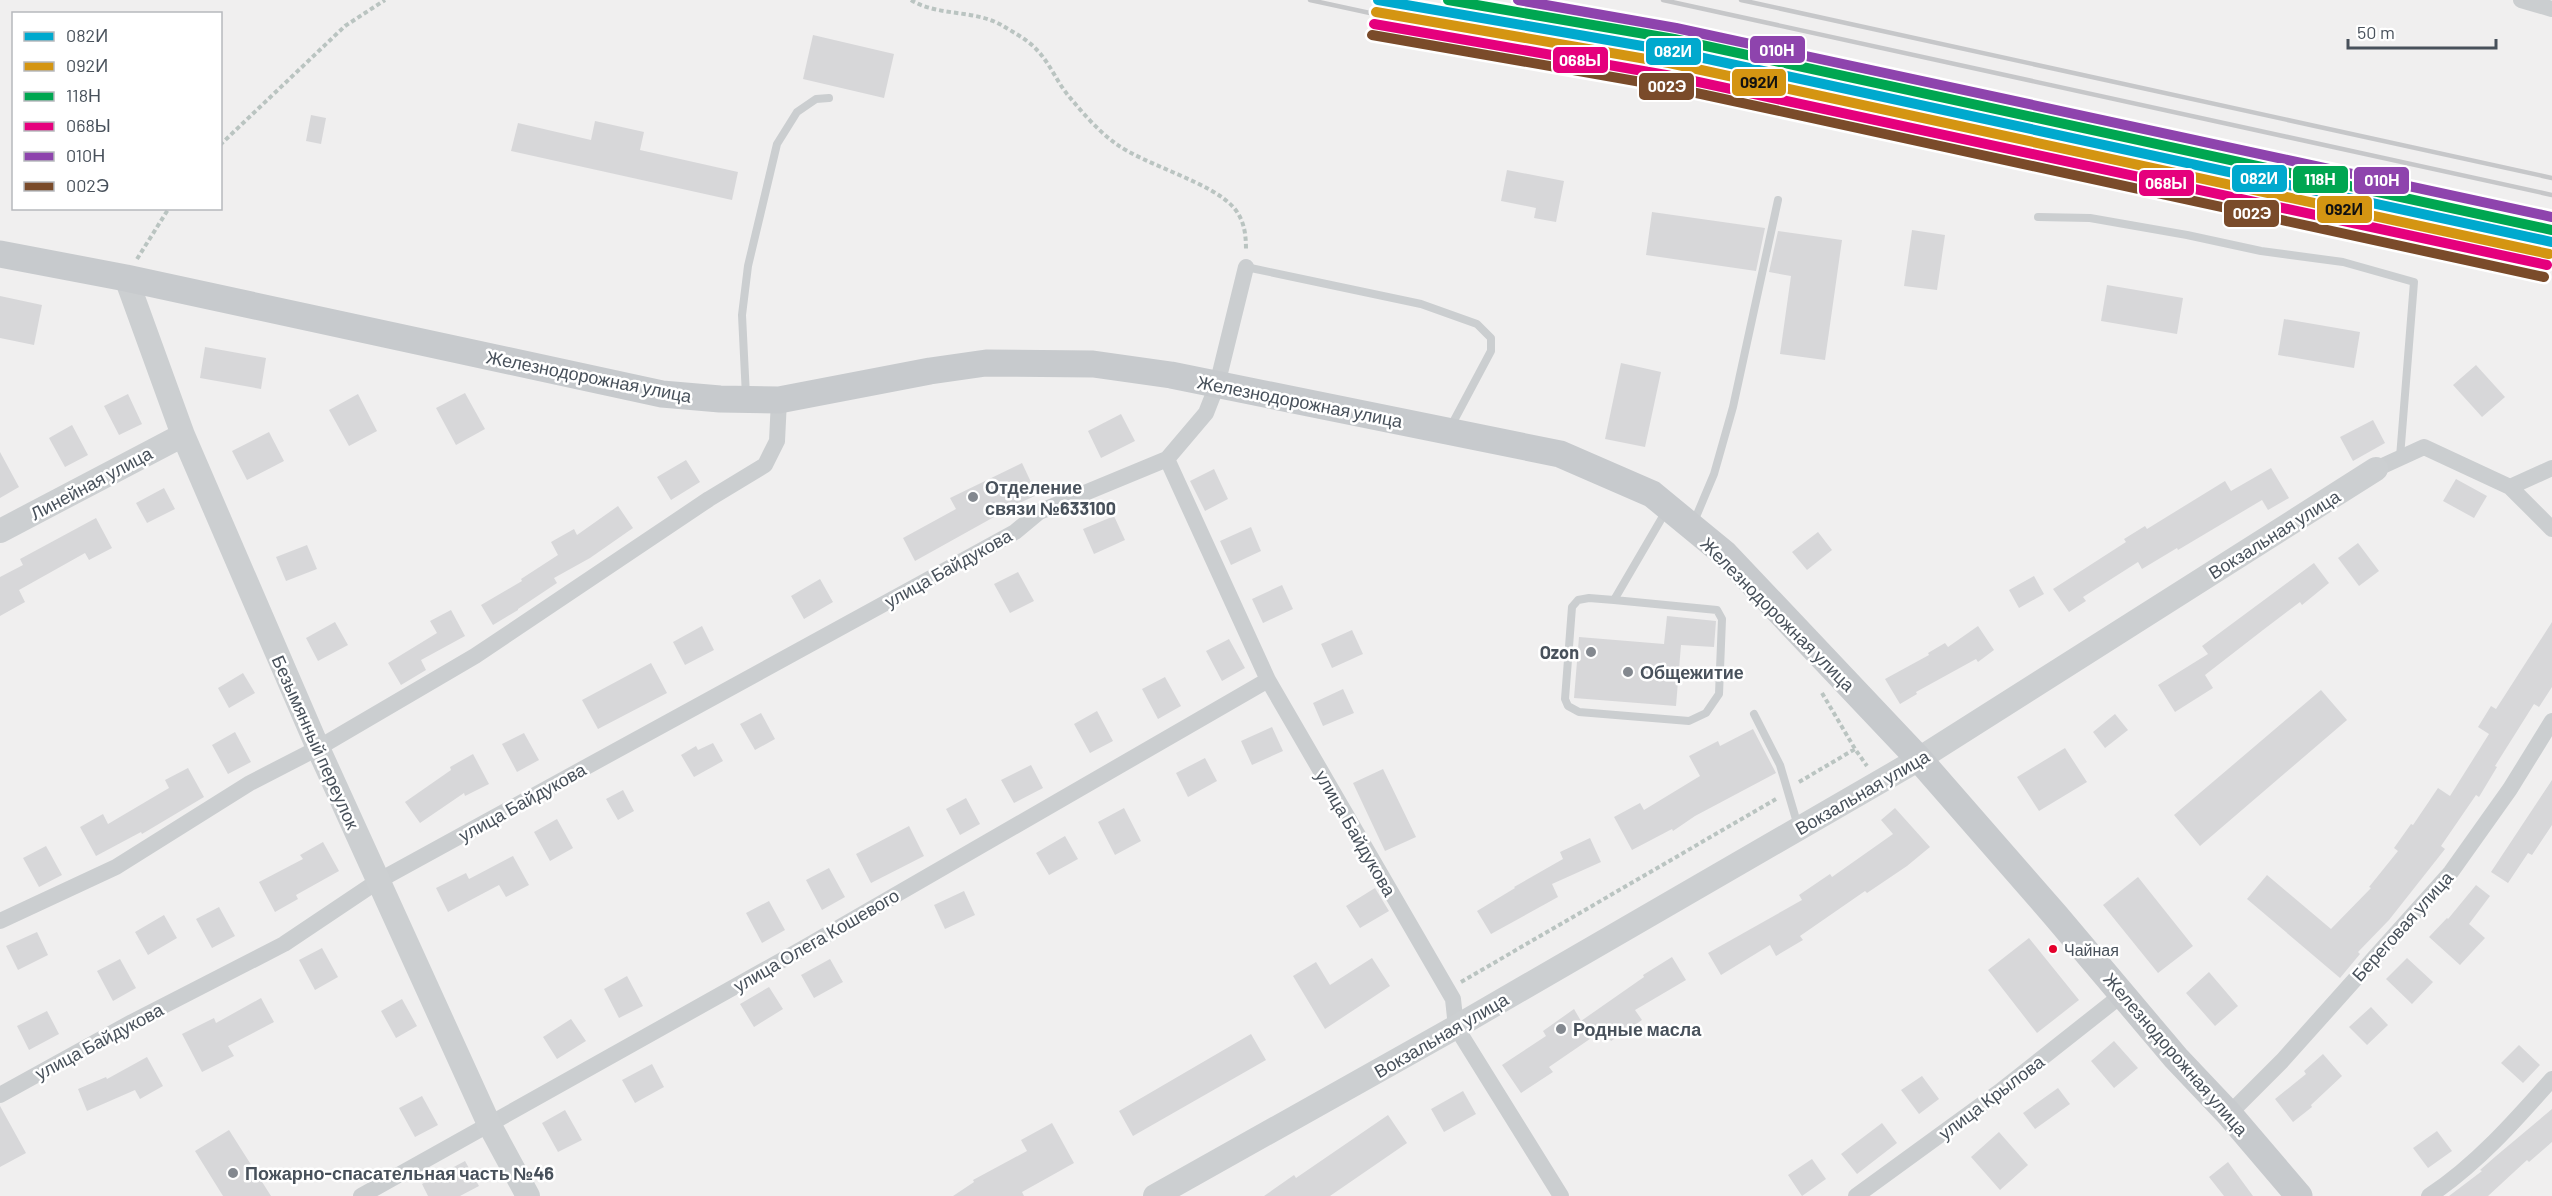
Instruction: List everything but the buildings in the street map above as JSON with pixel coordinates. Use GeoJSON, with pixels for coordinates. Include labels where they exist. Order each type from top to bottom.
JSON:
{"type":"FeatureCollection","features":[{"type":"Feature","properties":{"kind":"main road","name":"Железнодорожная улица"},"geometry":{"type":"LineString","coordinates":[[0,254],[126,278],[662,394],[779,400],[897,376],[986,363],[1093,364],[1171,375],[1560,454],[1652,495],[1725,554],[1919,759],[2176,1058],[2229,1114],[2299,1196]]}},
{"type":"Feature","properties":{"kind":"street"},"geometry":{"type":"LineString","coordinates":[[2521,0],[2552,9]]}},
{"type":"Feature","properties":{"kind":"street"},"geometry":{"type":"LineString","coordinates":[[1167,459],[1206,413],[1217,384],[1246,267]]}},
{"type":"Feature","properties":{"kind":"street","name":"Безымянный переулок"},"geometry":{"type":"LineString","coordinates":[[126,278],[183,435],[318,748],[489,1124],[528,1196]]}},
{"type":"Feature","properties":{"kind":"street"},"geometry":{"type":"LineString","coordinates":[[0,921],[116,867],[250,783],[318,748],[475,656],[709,499],[765,465],[777,441],[779,400]]}},
{"type":"Feature","properties":{"kind":"street","name":"Линейная улица"},"geometry":{"type":"LineString","coordinates":[[0,531],[183,435]]}},
{"type":"Feature","properties":{"kind":"street","name":"Вокзальная улица"},"geometry":{"type":"LineString","coordinates":[[1155,1196],[1456,1027],[1919,759],[2376,469],[2424,447],[2510,487],[2552,529]]}},
{"type":"Feature","properties":{"kind":"street","name":"улица Байдукова"},"geometry":{"type":"LineString","coordinates":[[0,1095],[132,1022],[284,944],[378,881],[1014,532],[1040,512],[1167,459],[1268,680],[1453,999],[1456,1027],[1561,1196]]}},
{"type":"Feature","properties":{"kind":"street"},"geometry":{"type":"LineString","coordinates":[[2510,487],[2552,468]]}},
{"type":"Feature","properties":{"kind":"street","name":"улица Олега Кошевого"},"geometry":{"type":"LineString","coordinates":[[361,1196],[812,943],[1268,680]]}},
{"type":"Feature","properties":{"kind":"street","name":"Береговая улица"},"geometry":{"type":"LineString","coordinates":[[2229,1114],[2282,1061],[2451,872],[2510,789],[2552,721]]}},
{"type":"Feature","properties":{"kind":"street","name":"улица Крылова"},"geometry":{"type":"LineString","coordinates":[[1856,1196],[1999,1092],[2123,994]]}},
{"type":"Feature","properties":{"kind":"street"},"geometry":{"type":"LineString","coordinates":[[2429,1196],[2452,1180],[2517,1119],[2552,1078]]}},
{"type":"Feature","properties":{"kind":"lane"},"geometry":{"type":"LineString","coordinates":[[747,399],[742,315],[747,266],[777,144],[797,112],[816,99],[829,98]]}},
{"type":"Feature","properties":{"kind":"lane"},"geometry":{"type":"LineString","coordinates":[[1692,527],[1714,474],[1733,407],[1778,200]]}},
{"type":"Feature","properties":{"kind":"lane"},"geometry":{"type":"LineString","coordinates":[[2038,217],[2090,218],[2261,251],[2343,262],[2414,282],[2400,458]]}},
{"type":"Feature","properties":{"kind":"lane"},"geometry":{"type":"LineString","coordinates":[[1246,267],[1421,304],[1477,324],[1491,338],[1491,351],[1449,431]]}},
{"type":"Feature","properties":{"kind":"lane"},"geometry":{"type":"LineString","coordinates":[[1614,600],[1668,508]]}},
{"type":"Feature","properties":{"kind":"lane"},"geometry":{"type":"LineString","coordinates":[[1589,598],[1614,600],[1717,610],[1722,619],[1719,694],[1706,713],[1689,721],[1579,712],[1568,706],[1565,699],[1572,607],[1578,600],[1589,598]]}},
{"type":"Feature","properties":{"kind":"lane"},"geometry":{"type":"LineString","coordinates":[[1754,714],[1780,765],[1799,829]]}},
{"type":"Feature","properties":{"kind":"path"},"geometry":{"type":"LineString","coordinates":[[222,143],[345,26],[385,0]]}},
{"type":"Feature","properties":{"kind":"path"},"geometry":{"type":"LineString","coordinates":[[911,0],[929,8],[977,16],[1000,24],[1035,47],[1067,94],[1099,130],[1116,144],[1199,186],[1226,201],[1236,210],[1246,233],[1246,267]]}},
{"type":"Feature","properties":{"kind":"path"},"geometry":{"type":"LineString","coordinates":[[126,278],[168,210]]}},
{"type":"Feature","properties":{"kind":"path"},"geometry":{"type":"LineString","coordinates":[[1834,670],[1816,681],[1855,749],[1879,782]]}},
{"type":"Feature","properties":{"kind":"path"},"geometry":{"type":"LineString","coordinates":[[1447,989],[1776,799],[1788,789],[1855,749]]}},
{"type":"Feature","properties":{"kind":"railway"},"geometry":{"type":"LineString","coordinates":[[1310,0],[1393,18],[1668,66],[2552,258]]}},
{"type":"Feature","properties":{"kind":"railway"},"geometry":{"type":"LineString","coordinates":[[1663,0],[2552,195]]}},
{"type":"Feature","properties":{"kind":"railway"},"geometry":{"type":"LineString","coordinates":[[1741,0],[2552,178]]}},
{"type":"Feature","properties":{"kind":"transit line","name":"082И"},"geometry":{"type":"LineString","coordinates":[[1378,0],[1671,51],[2552,242]]}},
{"type":"Feature","properties":{"kind":"transit line","name":"118Н"},"geometry":{"type":"LineString","coordinates":[[1448,0],[1674,39],[2552,230]]}},
{"type":"Feature","properties":{"kind":"transit line","name":"010Н"},"geometry":{"type":"LineString","coordinates":[[1518,0],[1676,28],[2552,217]]}},
{"type":"Feature","properties":{"kind":"transit line","name":"092И"},"geometry":{"type":"LineString","coordinates":[[1376,12],[1669,63],[2549,254]]}},
{"type":"Feature","properties":{"kind":"transit line","name":"068Ы"},"geometry":{"type":"LineString","coordinates":[[1374,24],[1666,75],[2547,265]]}},
{"type":"Feature","properties":{"kind":"transit line","name":"002Э"},"geometry":{"type":"LineString","coordinates":[[1372,35],[1664,86],[2544,277]]}},
{"type":"Feature","properties":{"kind":"place","name":"Отделение связи №633100"},"geometry":{"type":"Point","coordinates":[973,497]}},
{"type":"Feature","properties":{"kind":"place","name":"Ozon"},"geometry":{"type":"Point","coordinates":[1591,652]}},
{"type":"Feature","properties":{"kind":"place","name":"Общежитие"},"geometry":{"type":"Point","coordinates":[1628,672]}},
{"type":"Feature","properties":{"kind":"place","name":"Чайная"},"geometry":{"type":"Point","coordinates":[2053,949]}},
{"type":"Feature","properties":{"kind":"place","name":"Родные масла"},"geometry":{"type":"Point","coordinates":[1561,1029]}},
{"type":"Feature","properties":{"kind":"place","name":"Пожарно-спасательная часть №46"},"geometry":{"type":"Point","coordinates":[233,1173]}}]}
